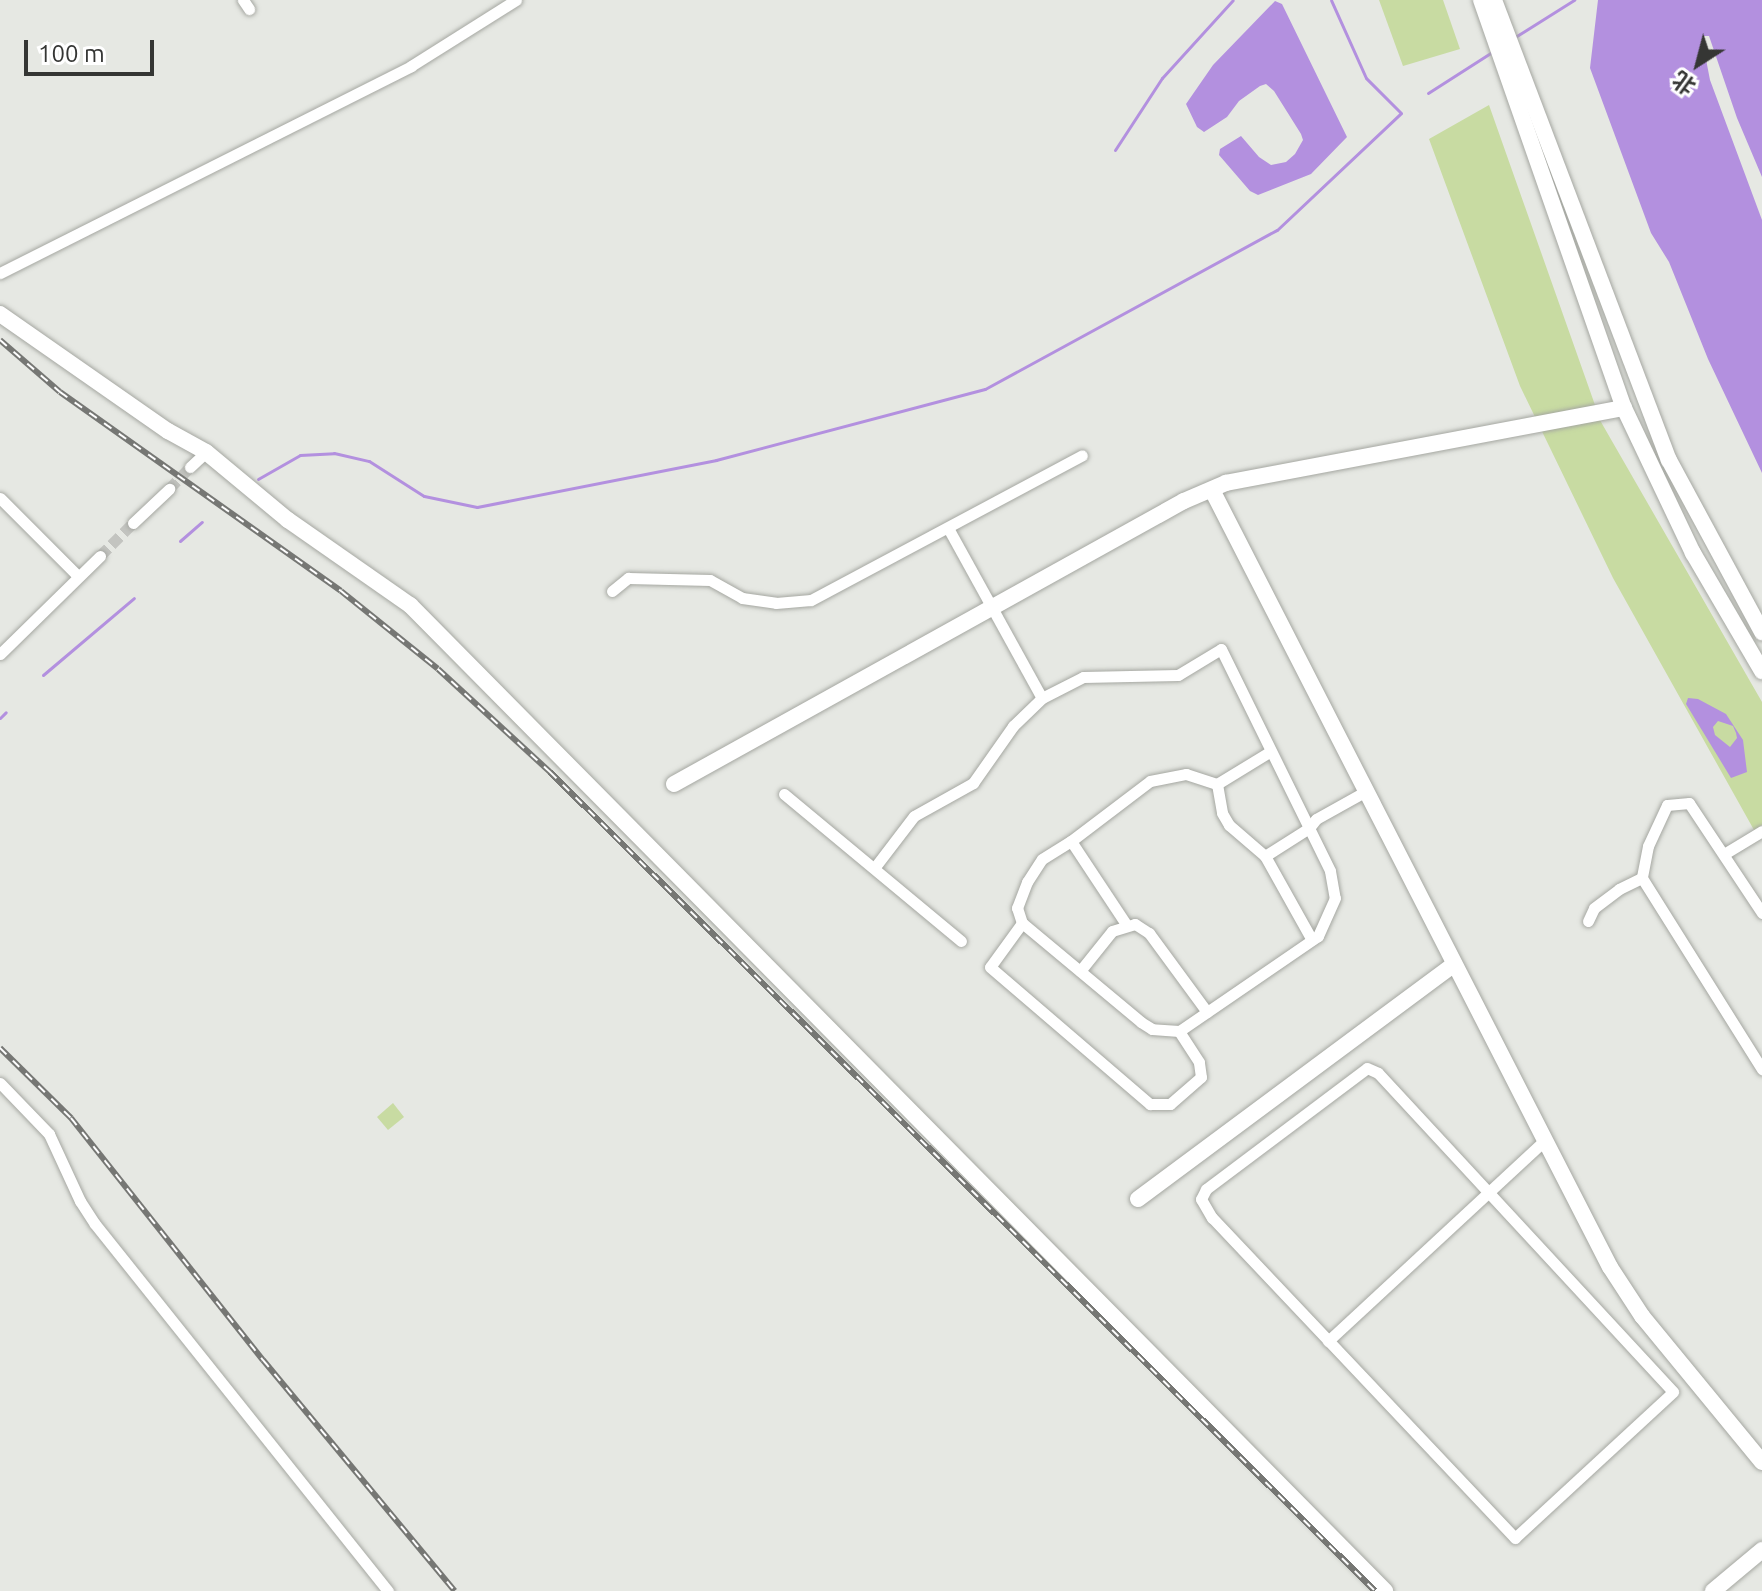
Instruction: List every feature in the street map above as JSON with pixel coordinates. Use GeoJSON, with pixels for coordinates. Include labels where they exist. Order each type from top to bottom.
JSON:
{"type":"FeatureCollection","features":[{"type":"Feature","properties":{"kind":"street"},"geometry":{"type":"LineString","coordinates":[[0,273],[411,66],[516,0]]}},
{"type":"Feature","properties":{"kind":"street"},"geometry":{"type":"LineString","coordinates":[[1481,0],[1498,27]]}},
{"type":"Feature","properties":{"kind":"street"},"geometry":{"type":"LineString","coordinates":[[1494,0],[1507,56],[1624,408],[1693,553],[1762,671]]}},
{"type":"Feature","properties":{"kind":"street"},"geometry":{"type":"LineString","coordinates":[[1507,56],[1669,460],[1762,632]]}},
{"type":"Feature","properties":{"kind":"street"},"geometry":{"type":"LineString","coordinates":[[0,314],[168,431],[206,452],[288,520],[421,615],[1385,1591]]}},
{"type":"Feature","properties":{"kind":"street"},"geometry":{"type":"LineString","coordinates":[[674,784],[1184,501],[1226,483],[1624,408]]}},
{"type":"Feature","properties":{"kind":"street"},"geometry":{"type":"LineString","coordinates":[[190,467],[206,452]]}},
{"type":"Feature","properties":{"kind":"street"},"geometry":{"type":"LineString","coordinates":[[612,591],[628,578],[710,580],[742,598],[776,603],[811,600],[1082,455]]}},
{"type":"Feature","properties":{"kind":"street"},"geometry":{"type":"LineString","coordinates":[[133,523],[169,489]]}},
{"type":"Feature","properties":{"kind":"street"},"geometry":{"type":"LineString","coordinates":[[1212,490],[1610,1267],[1642,1316],[1762,1462]]}},
{"type":"Feature","properties":{"kind":"street"},"geometry":{"type":"LineString","coordinates":[[0,498],[78,576]]}},
{"type":"Feature","properties":{"kind":"street"},"geometry":{"type":"LineString","coordinates":[[948,528],[1042,698]]}},
{"type":"Feature","properties":{"kind":"street"},"geometry":{"type":"LineString","coordinates":[[0,654],[100,556]]}},
{"type":"Feature","properties":{"kind":"street"},"geometry":{"type":"LineString","coordinates":[[875,867],[914,816],[973,783],[1013,726],[1042,698],[1083,677],[1178,675],[1221,649],[1330,871],[1335,898],[1326,922],[1312,940],[1179,1031],[1152,1029],[1022,923],[1017,908],[1027,882],[1042,859],[1150,781],[1186,774],[1217,784],[1271,751]]}},
{"type":"Feature","properties":{"kind":"street"},"geometry":{"type":"LineString","coordinates":[[1217,784],[1222,813],[1229,825],[1265,856],[1312,940]]}},
{"type":"Feature","properties":{"kind":"street"},"geometry":{"type":"LineString","coordinates":[[1265,856],[1309,828],[1316,819],[1366,791]]}},
{"type":"Feature","properties":{"kind":"street"},"geometry":{"type":"LineString","coordinates":[[784,794],[857,858],[875,867],[961,941]]}},
{"type":"Feature","properties":{"kind":"street"},"geometry":{"type":"LineString","coordinates":[[1762,913],[1689,803],[1667,805],[1648,846],[1642,878],[1762,1069]]}},
{"type":"Feature","properties":{"kind":"street"},"geometry":{"type":"LineString","coordinates":[[1724,854],[1762,831]]}},
{"type":"Feature","properties":{"kind":"street"},"geometry":{"type":"LineString","coordinates":[[1071,841],[1126,924]]}},
{"type":"Feature","properties":{"kind":"street"},"geometry":{"type":"LineString","coordinates":[[1588,921],[1594,908],[1642,878]]}},
{"type":"Feature","properties":{"kind":"street"},"geometry":{"type":"LineString","coordinates":[[1022,923],[990,967],[1150,1104],[1170,1104],[1201,1077],[1199,1062],[1179,1031]]}},
{"type":"Feature","properties":{"kind":"street"},"geometry":{"type":"LineString","coordinates":[[1080,971],[1112,931],[1126,924],[1135,924],[1149,933],[1207,1012]]}},
{"type":"Feature","properties":{"kind":"street"},"geometry":{"type":"LineString","coordinates":[[1138,1199],[1454,964]]}},
{"type":"Feature","properties":{"kind":"street"},"geometry":{"type":"LineString","coordinates":[[1367,1068],[1378,1073],[1673,1392],[1515,1538],[1328,1341],[1212,1218],[1201,1199],[1206,1189],[1367,1068]]}},
{"type":"Feature","properties":{"kind":"street"},"geometry":{"type":"LineString","coordinates":[[0,1083],[49,1134],[80,1201],[95,1224],[388,1591]]}},
{"type":"Feature","properties":{"kind":"street"},"geometry":{"type":"LineString","coordinates":[[1328,1341],[1545,1140]]}},
{"type":"Feature","properties":{"kind":"street"},"geometry":{"type":"LineString","coordinates":[[1713,1591],[1762,1550]]}},
{"type":"Feature","properties":{"kind":"green space"},"geometry":{"type":"Polygon","coordinates":[[[1379,0],[1443,0],[1460,49],[1403,66],[1379,0]]]}},
{"type":"Feature","properties":{"kind":"green space"},"geometry":{"type":"Polygon","coordinates":[[[1489,105],[1601,422],[1762,702],[1762,825],[1754,830],[1613,578],[1520,386],[1429,139],[1489,105]]]}},
{"type":"Feature","properties":{"kind":"green space"},"geometry":{"type":"Polygon","coordinates":[[[393,1103],[404,1117],[388,1130],[377,1117],[393,1103]]]}},
{"type":"Feature","properties":{"kind":"shaded area"},"geometry":{"type":"Polygon","coordinates":[[[1598,0],[1762,0],[1762,177],[1737,118],[1709,36],[1704,36],[1703,44],[1710,80],[1762,220],[1762,473],[1708,359],[1669,262],[1651,233],[1590,68],[1598,0]]]}},
{"type":"Feature","properties":{"kind":"shaded area"},"geometry":{"type":"Polygon","coordinates":[[[1275,1],[1282,4],[1347,137],[1311,174],[1258,195],[1250,191],[1219,155],[1220,149],[1241,136],[1259,157],[1271,165],[1286,162],[1295,154],[1303,140],[1301,134],[1274,91],[1266,84],[1260,86],[1239,101],[1227,117],[1204,132],[1197,127],[1186,104],[1213,65],[1275,1]]]}},
{"type":"Feature","properties":{"kind":"shaded area"},"geometry":{"type":"Polygon","coordinates":[[[1688,698],[1698,699],[1726,714],[1743,740],[1747,772],[1731,778],[1686,704],[1688,698]],[[1718,721],[1713,727],[1715,735],[1730,747],[1737,738],[1733,726],[1718,721]]]}},
{"type":"Feature","properties":{"kind":"waterway"},"geometry":{"type":"LineString","coordinates":[[1115,150],[1162,78],[1233,0]]}},
{"type":"Feature","properties":{"kind":"waterway"},"geometry":{"type":"LineString","coordinates":[[258,479],[300,455],[334,453],[369,461],[424,496],[477,507],[716,460],[985,389],[1277,230],[1401,113],[1366,78],[1331,0]]}},
{"type":"Feature","properties":{"kind":"waterway"},"geometry":{"type":"LineString","coordinates":[[1515,37],[1574,0]]}},
{"type":"Feature","properties":{"kind":"waterway"},"geometry":{"type":"LineString","coordinates":[[1428,93],[1492,52]]}},
{"type":"Feature","properties":{"kind":"waterway"},"geometry":{"type":"LineString","coordinates":[[180,541],[202,522]]}},
{"type":"Feature","properties":{"kind":"waterway"},"geometry":{"type":"LineString","coordinates":[[43,675],[134,598]]}},
{"type":"Feature","properties":{"kind":"waterway"},"geometry":{"type":"LineString","coordinates":[[0,718],[6,712]]}},
{"type":"Feature","properties":{"kind":"tunnel"},"geometry":{"type":"LineString","coordinates":[[169,489],[190,467]]}},
{"type":"Feature","properties":{"kind":"tunnel"},"geometry":{"type":"LineString","coordinates":[[100,556],[133,523]]}},
{"type":"Feature","properties":{"kind":"railway"},"geometry":{"type":"LineString","coordinates":[[0,340],[60,392],[341,591],[438,669],[550,772],[1375,1591]]}},
{"type":"Feature","properties":{"kind":"railway"},"geometry":{"type":"LineString","coordinates":[[0,1048],[71,1118],[263,1360],[455,1591]]}}]}
